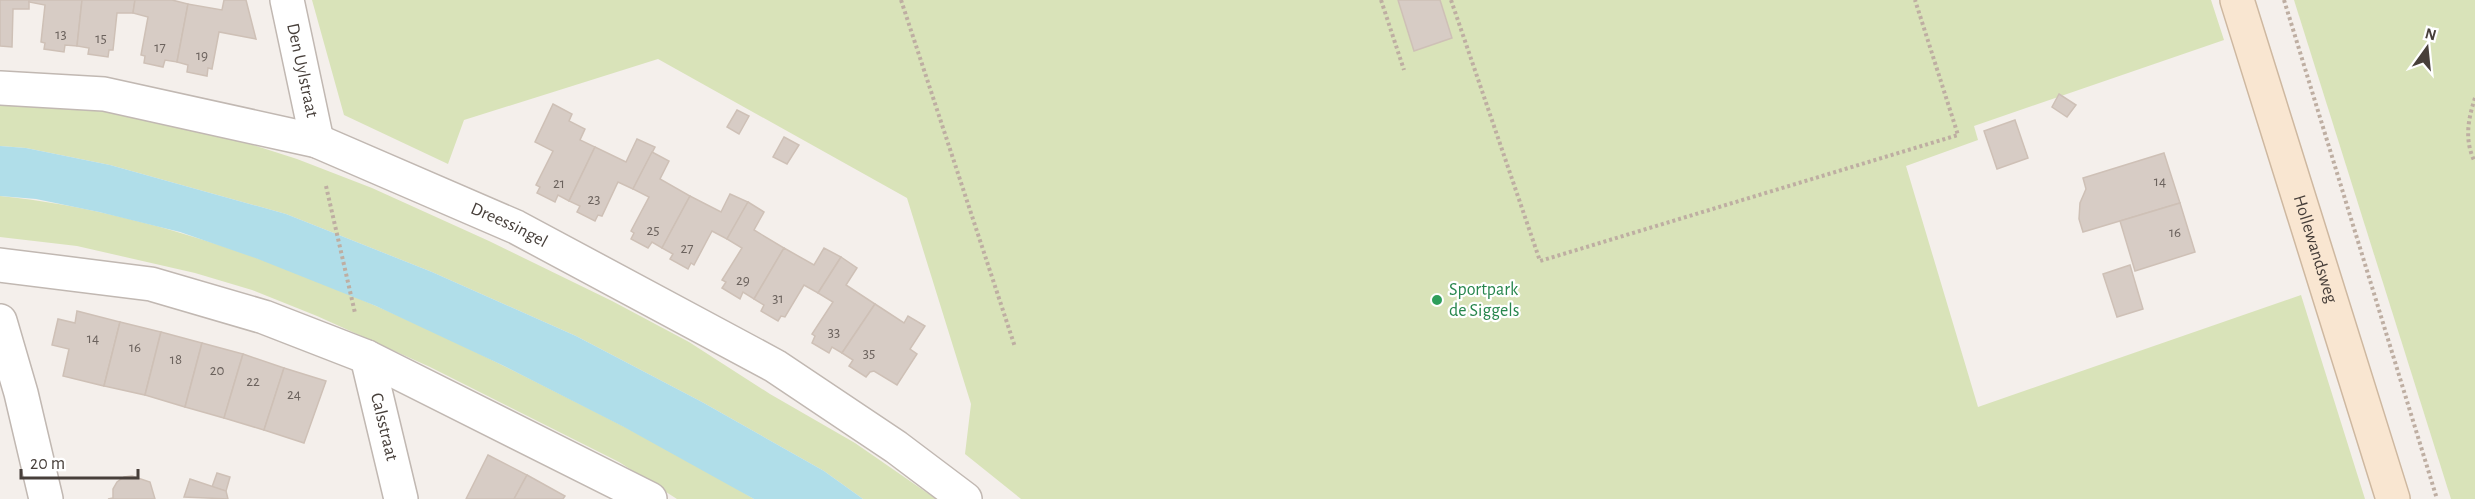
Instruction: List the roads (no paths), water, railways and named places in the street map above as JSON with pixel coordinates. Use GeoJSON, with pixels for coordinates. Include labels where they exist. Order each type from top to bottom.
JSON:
{"type":"FeatureCollection","features":[{"type":"Feature","properties":{"kind":"main road","name":"Hollewandsweg"},"geometry":{"type":"LineString","coordinates":[[2237,0],[2393,499]]}},
{"type":"Feature","properties":{"kind":"street","name":"Den Uylstraat"},"geometry":{"type":"LineString","coordinates":[[287,0],[317,141]]}},
{"type":"Feature","properties":{"kind":"street","name":"Dreessingel"},"geometry":{"type":"LineString","coordinates":[[0,88],[104,94],[317,141],[516,227],[775,366],[896,447],[965,499]]}},
{"type":"Feature","properties":{"kind":"street"},"geometry":{"type":"LineString","coordinates":[[0,265],[151,284],[264,317],[367,357],[650,499]]}},
{"type":"Feature","properties":{"kind":"street"},"geometry":{"type":"LineString","coordinates":[[0,321],[21,393],[46,499]]}},
{"type":"Feature","properties":{"kind":"street","name":"Calsstraat"},"geometry":{"type":"LineString","coordinates":[[367,357],[400,499]]}},
{"type":"Feature","properties":{"kind":"water"},"geometry":{"type":"Polygon","coordinates":[[[0,146],[26,148],[110,165],[286,214],[432,272],[576,336],[702,402],[824,471],[863,499],[754,499],[624,427],[502,365],[376,306],[258,259],[180,232],[36,199],[0,196],[0,146]]]}},
{"type":"Feature","properties":{"kind":"place","name":"Sportpark de Siggels"},"geometry":{"type":"Point","coordinates":[1437,300]}}]}
